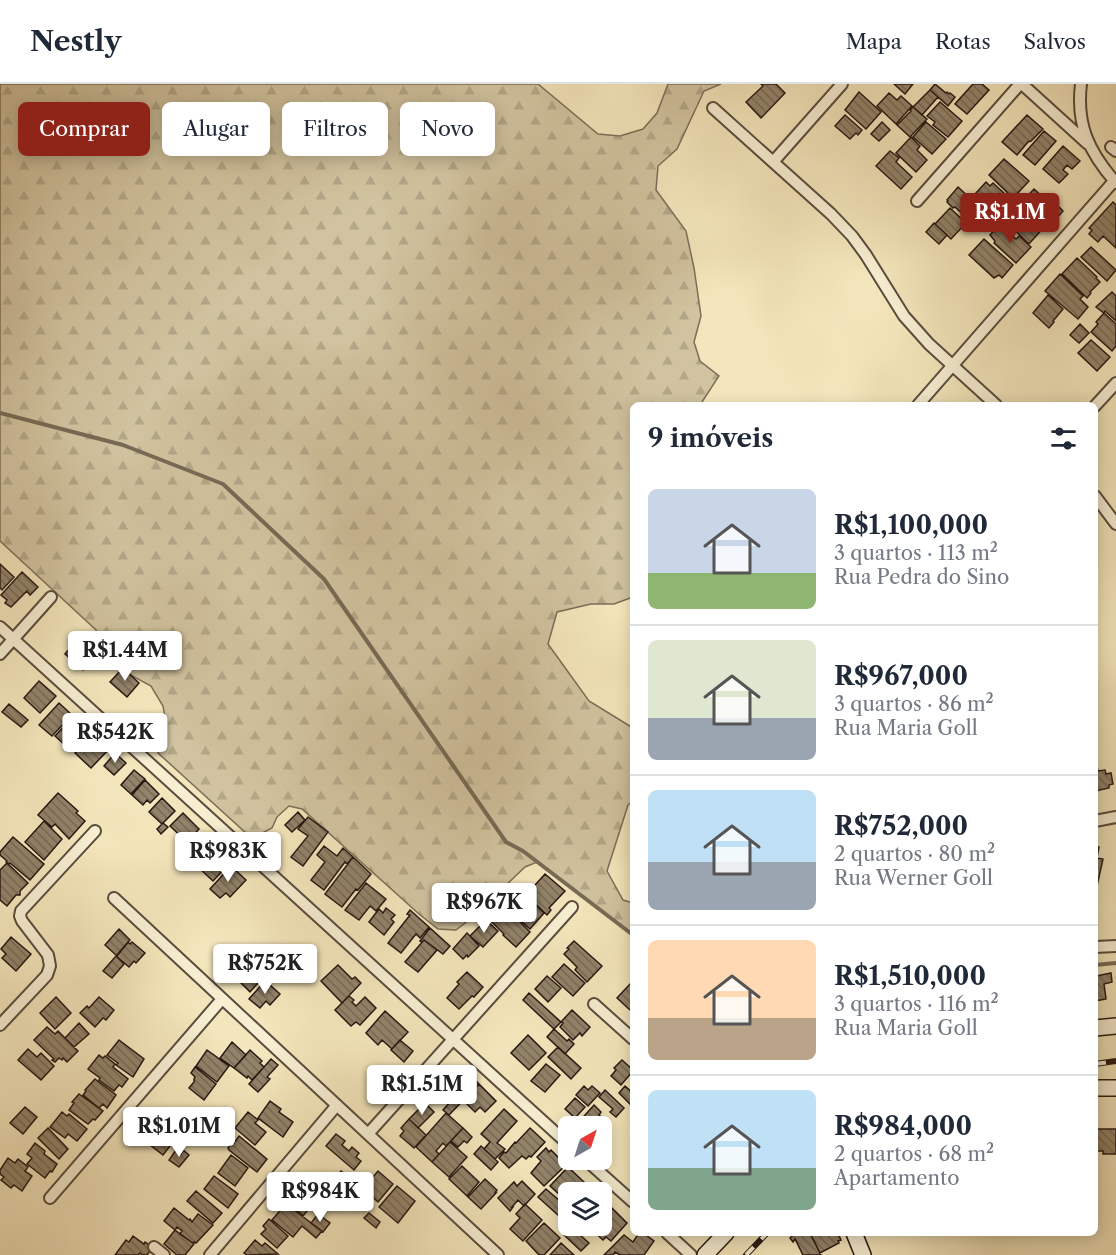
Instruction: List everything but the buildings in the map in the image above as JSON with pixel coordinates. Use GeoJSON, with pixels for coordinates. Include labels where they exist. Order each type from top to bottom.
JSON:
{"type":"FeatureCollection","features":[{"type":"Feature","properties":{"kind":"main road"},"geometry":{"type":"LineString","coordinates":[[1098,1028],[1116,1026]]}},
{"type":"Feature","properties":{"kind":"main road"},"geometry":{"type":"LineString","coordinates":[[1098,1088],[1116,1088]]}},
{"type":"Feature","properties":{"kind":"main road"},"geometry":{"type":"LineString","coordinates":[[705,1255],[723,1236]]}},
{"type":"Feature","properties":{"kind":"main road"},"geometry":{"type":"LineString","coordinates":[[855,1236],[863,1255]]}},
{"type":"Feature","properties":{"kind":"street"},"geometry":{"type":"LineString","coordinates":[[773,162],[842,84]]}},
{"type":"Feature","properties":{"kind":"street"},"geometry":{"type":"LineString","coordinates":[[917,201],[1021,84],[1088,144],[1115,182],[921,402]]}},
{"type":"Feature","properties":{"kind":"street"},"geometry":{"type":"LineString","coordinates":[[1081,84],[1079,104],[1088,144]]}},
{"type":"Feature","properties":{"kind":"street"},"geometry":{"type":"LineString","coordinates":[[713,108],[831,214],[852,236],[904,316],[929,344],[993,402]]}},
{"type":"Feature","properties":{"kind":"street"},"geometry":{"type":"LineString","coordinates":[[1098,403],[1116,383]]}},
{"type":"Feature","properties":{"kind":"street"},"geometry":{"type":"LineString","coordinates":[[1098,500],[1116,524]]}},
{"type":"Feature","properties":{"kind":"street"},"geometry":{"type":"LineString","coordinates":[[0,654],[51,597]]}},
{"type":"Feature","properties":{"kind":"street"},"geometry":{"type":"LineString","coordinates":[[0,627],[558,1135]]}},
{"type":"Feature","properties":{"kind":"street"},"geometry":{"type":"LineString","coordinates":[[1098,820],[1116,817]]}},
{"type":"Feature","properties":{"kind":"street"},"geometry":{"type":"LineString","coordinates":[[0,1025],[47,975],[50,966],[48,955],[22,921],[21,911],[95,831]]}},
{"type":"Feature","properties":{"kind":"street"},"geometry":{"type":"LineString","coordinates":[[114,898],[498,1255]]}},
{"type":"Feature","properties":{"kind":"street"},"geometry":{"type":"LineString","coordinates":[[368,1134],[572,908]]}},
{"type":"Feature","properties":{"kind":"street"},"geometry":{"type":"LineString","coordinates":[[1098,947],[1116,946]]}},
{"type":"Feature","properties":{"kind":"street"},"geometry":{"type":"LineString","coordinates":[[50,1198],[222,999]]}},
{"type":"Feature","properties":{"kind":"street"},"geometry":{"type":"LineString","coordinates":[[594,1004],[630,1036]]}},
{"type":"Feature","properties":{"kind":"street"},"geometry":{"type":"LineString","coordinates":[[210,1255],[337,1105]]}},
{"type":"Feature","properties":{"kind":"street"},"geometry":{"type":"LineString","coordinates":[[597,1170],[630,1200]]}},
{"type":"Feature","properties":{"kind":"street"},"geometry":{"type":"LineString","coordinates":[[669,1236],[691,1255]]}},
{"type":"Feature","properties":{"kind":"street"},"geometry":{"type":"LineString","coordinates":[[154,1246],[164,1255]]}},
{"type":"Feature","properties":{"kind":"green space"},"geometry":{"type":"Polygon","coordinates":[[[0,84],[538,84],[598,134],[620,136],[643,129],[657,113],[668,84],[721,84],[704,91],[677,149],[658,166],[656,190],[686,231],[701,316],[694,342],[700,361],[719,376],[702,402],[630,402],[630,598],[614,604],[591,604],[557,612],[548,644],[589,701],[630,726],[630,803],[607,871],[623,900],[630,902],[630,933],[537,862],[525,867],[456,930],[438,929],[302,809],[289,806],[277,817],[272,828],[255,837],[246,833],[158,753],[164,739],[166,724],[163,706],[151,686],[125,672],[103,650],[96,630],[0,541],[0,84]]]}},
{"type":"Feature","properties":{"kind":"waterway"},"geometry":{"type":"LineString","coordinates":[[0,413],[123,445],[223,484],[324,579],[506,842],[523,851],[630,933]]}},
{"type":"Feature","properties":{"kind":"waterway"},"geometry":{"type":"LineString","coordinates":[[1098,965],[1116,963]]}},
{"type":"Feature","properties":{"kind":"railway"},"geometry":{"type":"LineString","coordinates":[[1098,1064],[1116,1061]]}},
{"type":"Feature","properties":{"kind":"railway"},"geometry":{"type":"LineString","coordinates":[[746,1255],[764,1236]]}}]}
